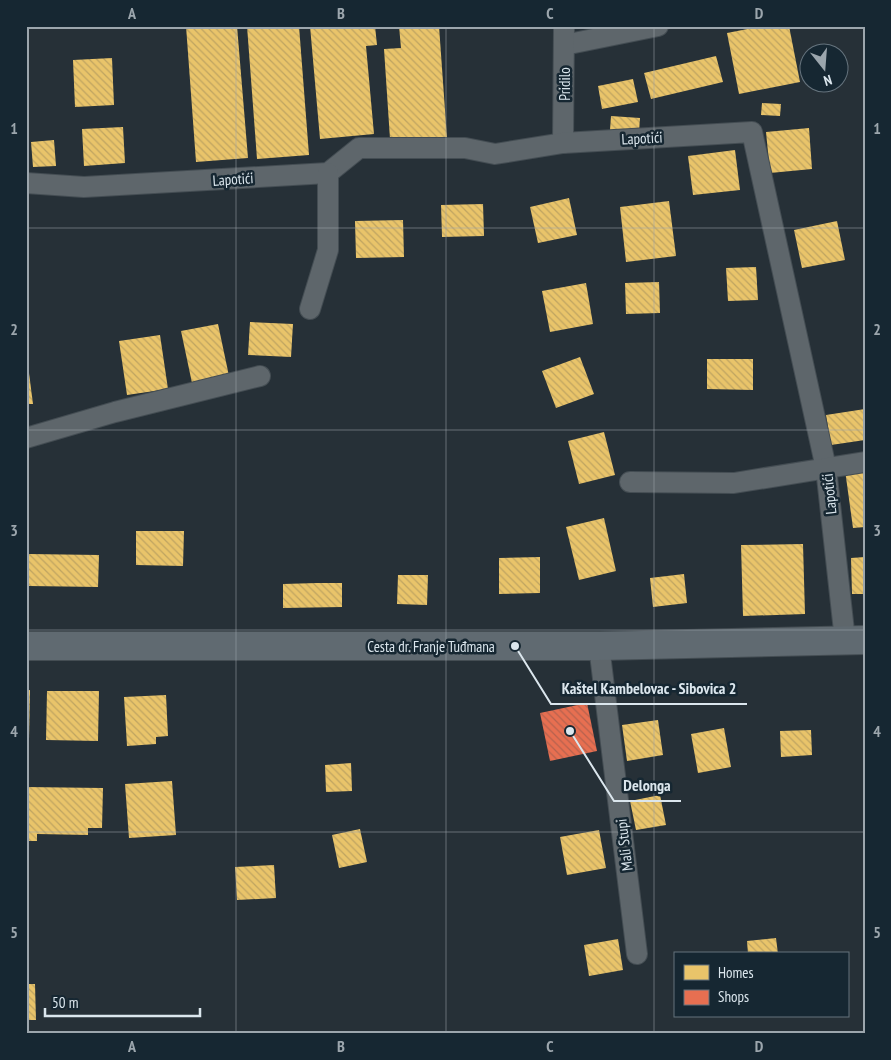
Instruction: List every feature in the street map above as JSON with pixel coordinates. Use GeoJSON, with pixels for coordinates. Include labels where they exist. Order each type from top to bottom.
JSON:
{"type":"FeatureCollection","features":[{"type":"Feature","properties":{"kind":"main road","name":"Cesta dr. Franje Tuđmana"},"geometry":{"type":"LineString","coordinates":[[26,646],[599,646],[855,640]]}},
{"type":"Feature","properties":{"kind":"street"},"geometry":{"type":"LineString","coordinates":[[564,35],[658,26]]}},
{"type":"Feature","properties":{"kind":"street","name":"Pridilo"},"geometry":{"type":"LineString","coordinates":[[563,143],[564,35]]}},
{"type":"Feature","properties":{"kind":"street","name":"Lapotići"},"geometry":{"type":"LineString","coordinates":[[26,183],[84,187],[328,173],[360,148],[465,148],[495,154],[563,143],[752,132],[826,468],[855,640]]}},
{"type":"Feature","properties":{"kind":"street"},"geometry":{"type":"LineString","coordinates":[[310,310],[328,250],[328,173]]}},
{"type":"Feature","properties":{"kind":"street"},"geometry":{"type":"LineString","coordinates":[[26,438],[115,412],[260,376]]}},
{"type":"Feature","properties":{"kind":"street"},"geometry":{"type":"LineString","coordinates":[[630,482],[734,483],[865,462]]}},
{"type":"Feature","properties":{"kind":"street","name":"Mali Stupi"},"geometry":{"type":"LineString","coordinates":[[599,646],[637,954]]}},
{"type":"Feature","properties":{"kind":"building: Homes"},"geometry":{"type":"Polygon","coordinates":[[[186,26],[237,26],[248,158],[196,162],[186,26]]]}},
{"type":"Feature","properties":{"kind":"building: Homes"},"geometry":{"type":"Polygon","coordinates":[[[247,26],[299,26],[309,155],[257,159],[247,26]]]}},
{"type":"Feature","properties":{"kind":"building: Homes"},"geometry":{"type":"Polygon","coordinates":[[[310,26],[375,26],[377,45],[366,46],[374,134],[320,139],[310,26]]]}},
{"type":"Feature","properties":{"kind":"building: Homes"},"geometry":{"type":"Polygon","coordinates":[[[399,26],[439,26],[447,138],[390,139],[384,49],[401,48],[399,26]]]}},
{"type":"Feature","properties":{"kind":"building: Homes"},"geometry":{"type":"Polygon","coordinates":[[[763,26],[789,26],[798,72],[798,82],[739,94],[727,33],[763,26]]]}},
{"type":"Feature","properties":{"kind":"building: Homes"},"geometry":{"type":"Polygon","coordinates":[[[716,56],[723,82],[651,99],[644,73],[716,56]]]}},
{"type":"Feature","properties":{"kind":"building: Homes"},"geometry":{"type":"Polygon","coordinates":[[[112,58],[114,105],[75,107],[73,60],[112,58]]]}},
{"type":"Feature","properties":{"kind":"building: Homes"},"geometry":{"type":"Polygon","coordinates":[[[633,79],[638,102],[602,109],[598,86],[633,79]]]}},
{"type":"Feature","properties":{"kind":"building: Homes"},"geometry":{"type":"Polygon","coordinates":[[[762,103],[781,104],[780,116],[761,115],[762,103]]]}},
{"type":"Feature","properties":{"kind":"building: Homes"},"geometry":{"type":"Polygon","coordinates":[[[611,116],[640,118],[639,132],[610,130],[611,116]]]}},
{"type":"Feature","properties":{"kind":"building: Homes"},"geometry":{"type":"Polygon","coordinates":[[[123,127],[125,163],[84,166],[82,129],[123,127]]]}},
{"type":"Feature","properties":{"kind":"building: Homes"},"geometry":{"type":"Polygon","coordinates":[[[809,128],[812,169],[770,173],[766,132],[809,128]]]}},
{"type":"Feature","properties":{"kind":"building: Homes"},"geometry":{"type":"Polygon","coordinates":[[[54,140],[56,166],[33,167],[31,142],[54,140]]]}},
{"type":"Feature","properties":{"kind":"building: Homes"},"geometry":{"type":"Polygon","coordinates":[[[735,150],[740,190],[693,195],[688,156],[735,150]]]}},
{"type":"Feature","properties":{"kind":"building: Homes"},"geometry":{"type":"Polygon","coordinates":[[[569,198],[577,235],[538,243],[530,207],[569,198]]]}},
{"type":"Feature","properties":{"kind":"building: Homes"},"geometry":{"type":"Polygon","coordinates":[[[669,201],[676,256],[626,262],[620,207],[669,201]]]}},
{"type":"Feature","properties":{"kind":"building: Homes"},"geometry":{"type":"Polygon","coordinates":[[[483,204],[484,236],[442,237],[441,205],[483,204]]]}},
{"type":"Feature","properties":{"kind":"building: Homes"},"geometry":{"type":"Polygon","coordinates":[[[403,220],[404,257],[356,258],[355,221],[403,220]]]}},
{"type":"Feature","properties":{"kind":"building: Homes"},"geometry":{"type":"Polygon","coordinates":[[[837,221],[845,260],[802,268],[794,230],[837,221]]]}},
{"type":"Feature","properties":{"kind":"building: Homes"},"geometry":{"type":"Polygon","coordinates":[[[756,267],[758,300],[728,301],[726,268],[756,267]]]}},
{"type":"Feature","properties":{"kind":"building: Homes"},"geometry":{"type":"Polygon","coordinates":[[[659,282],[660,313],[626,314],[625,283],[659,282]]]}},
{"type":"Feature","properties":{"kind":"building: Homes"},"geometry":{"type":"Polygon","coordinates":[[[586,283],[593,324],[550,332],[542,291],[586,283]]]}},
{"type":"Feature","properties":{"kind":"building: Homes"},"geometry":{"type":"Polygon","coordinates":[[[250,322],[293,324],[291,357],[248,355],[250,322]]]}},
{"type":"Feature","properties":{"kind":"building: Homes"},"geometry":{"type":"Polygon","coordinates":[[[218,324],[229,376],[192,383],[181,331],[218,324]]]}},
{"type":"Feature","properties":{"kind":"building: Homes"},"geometry":{"type":"Polygon","coordinates":[[[160,335],[168,389],[127,395],[119,341],[160,335]]]}},
{"type":"Feature","properties":{"kind":"building: Homes"},"geometry":{"type":"Polygon","coordinates":[[[580,357],[594,394],[556,408],[542,371],[580,357]]]}},
{"type":"Feature","properties":{"kind":"building: Homes"},"geometry":{"type":"Polygon","coordinates":[[[707,359],[753,359],[753,390],[707,389],[707,359]]]}},
{"type":"Feature","properties":{"kind":"building: Homes"},"geometry":{"type":"Polygon","coordinates":[[[26,373],[29,373],[33,404],[26,404],[26,373]]]}},
{"type":"Feature","properties":{"kind":"building: Homes"},"geometry":{"type":"Polygon","coordinates":[[[865,409],[865,440],[831,445],[826,415],[865,409]]]}},
{"type":"Feature","properties":{"kind":"building: Homes"},"geometry":{"type":"Polygon","coordinates":[[[604,432],[615,475],[579,484],[568,441],[604,432]]]}},
{"type":"Feature","properties":{"kind":"building: Homes"},"geometry":{"type":"Polygon","coordinates":[[[865,467],[865,527],[853,528],[845,470],[865,467]]]}},
{"type":"Feature","properties":{"kind":"building: Homes"},"geometry":{"type":"Polygon","coordinates":[[[604,518],[616,571],[579,580],[566,527],[604,518]]]}},
{"type":"Feature","properties":{"kind":"building: Homes"},"geometry":{"type":"Polygon","coordinates":[[[136,531],[184,531],[183,566],[136,565],[136,531]]]}},
{"type":"Feature","properties":{"kind":"building: Homes"},"geometry":{"type":"Polygon","coordinates":[[[803,544],[805,614],[743,616],[741,545],[803,544]]]}},
{"type":"Feature","properties":{"kind":"building: Homes"},"geometry":{"type":"Polygon","coordinates":[[[29,554],[99,555],[98,587],[29,586],[29,554]]]}},
{"type":"Feature","properties":{"kind":"building: Homes"},"geometry":{"type":"Polygon","coordinates":[[[540,557],[540,593],[499,594],[499,558],[540,557]]]}},
{"type":"Feature","properties":{"kind":"building: Homes"},"geometry":{"type":"Polygon","coordinates":[[[865,557],[865,594],[852,594],[851,558],[865,557]]]}},
{"type":"Feature","properties":{"kind":"building: Homes"},"geometry":{"type":"Polygon","coordinates":[[[684,574],[687,603],[653,607],[650,578],[684,574]]]}},
{"type":"Feature","properties":{"kind":"building: Homes"},"geometry":{"type":"Polygon","coordinates":[[[398,575],[428,575],[427,605],[397,604],[398,575]]]}},
{"type":"Feature","properties":{"kind":"building: Homes"},"geometry":{"type":"Polygon","coordinates":[[[342,583],[342,607],[283,608],[283,584],[342,583]]]}},
{"type":"Feature","properties":{"kind":"building: Homes"},"geometry":{"type":"Polygon","coordinates":[[[26,690],[30,690],[29,739],[26,739],[26,690]]]}},
{"type":"Feature","properties":{"kind":"building: Homes"},"geometry":{"type":"Polygon","coordinates":[[[47,691],[99,691],[98,741],[46,740],[47,691]]]}},
{"type":"Feature","properties":{"kind":"building: Homes"},"geometry":{"type":"Polygon","coordinates":[[[166,695],[168,736],[156,737],[156,744],[127,746],[124,697],[166,695]]]}},
{"type":"Feature","properties":{"kind":"building: Homes"},"geometry":{"type":"Polygon","coordinates":[[[658,720],[663,755],[627,761],[622,725],[658,720]]]}},
{"type":"Feature","properties":{"kind":"building: Homes"},"geometry":{"type":"Polygon","coordinates":[[[724,728],[731,767],[698,773],[691,734],[724,728]]]}},
{"type":"Feature","properties":{"kind":"building: Homes"},"geometry":{"type":"Polygon","coordinates":[[[811,730],[812,755],[781,757],[780,731],[811,730]]]}},
{"type":"Feature","properties":{"kind":"building: Homes"},"geometry":{"type":"Polygon","coordinates":[[[351,763],[352,791],[326,792],[325,765],[351,763]]]}},
{"type":"Feature","properties":{"kind":"building: Homes"},"geometry":{"type":"Polygon","coordinates":[[[172,781],[176,835],[129,838],[125,784],[172,781]]]}},
{"type":"Feature","properties":{"kind":"building: Homes"},"geometry":{"type":"Polygon","coordinates":[[[26,787],[103,788],[102,828],[88,828],[88,835],[37,834],[37,841],[26,841],[26,787]]]}},
{"type":"Feature","properties":{"kind":"building: Homes"},"geometry":{"type":"Polygon","coordinates":[[[660,795],[666,825],[636,830],[630,801],[660,795]]]}},
{"type":"Feature","properties":{"kind":"building: Homes"},"geometry":{"type":"Polygon","coordinates":[[[360,829],[367,862],[339,868],[332,835],[360,829]]]}},
{"type":"Feature","properties":{"kind":"building: Homes"},"geometry":{"type":"Polygon","coordinates":[[[599,830],[606,868],[567,875],[560,837],[599,830]]]}},
{"type":"Feature","properties":{"kind":"building: Homes"},"geometry":{"type":"Polygon","coordinates":[[[274,865],[276,898],[237,900],[235,867],[274,865]]]}},
{"type":"Feature","properties":{"kind":"building: Homes"},"geometry":{"type":"Polygon","coordinates":[[[776,938],[778,952],[748,952],[747,941],[776,938]]]}},
{"type":"Feature","properties":{"kind":"building: Homes"},"geometry":{"type":"Polygon","coordinates":[[[618,939],[623,970],[589,976],[584,945],[618,939]]]}},
{"type":"Feature","properties":{"kind":"building: Homes"},"geometry":{"type":"Polygon","coordinates":[[[26,984],[35,984],[36,1020],[26,1020],[26,984]]]}},
{"type":"Feature","properties":{"kind":"building: Shops"},"geometry":{"type":"Polygon","coordinates":[[[587,703],[597,751],[550,761],[540,713],[587,703]]]}},
{"type":"Feature","properties":{"kind":"place","name":"Kaštel Kambelovac - Sibovica 2"},"geometry":{"type":"Point","coordinates":[515,646]}},
{"type":"Feature","properties":{"kind":"place","name":"Delonga"},"geometry":{"type":"Point","coordinates":[570,731]}}]}
